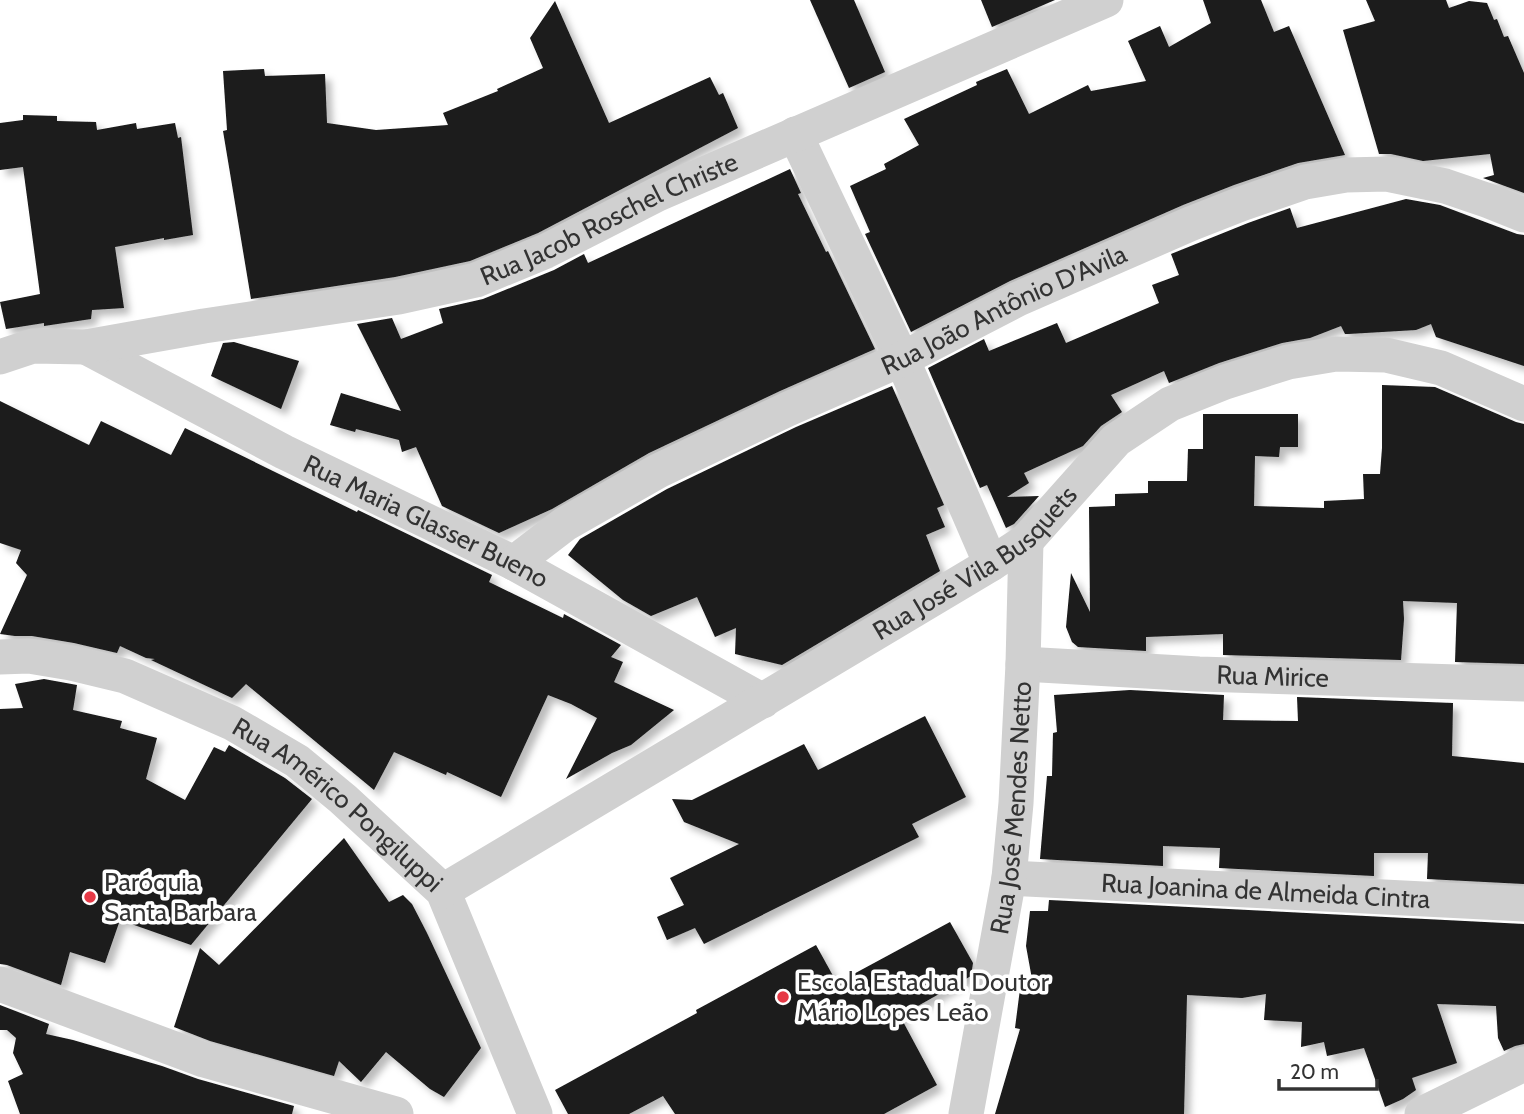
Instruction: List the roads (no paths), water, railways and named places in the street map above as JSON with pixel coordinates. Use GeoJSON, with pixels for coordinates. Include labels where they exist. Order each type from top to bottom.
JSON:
{"type":"FeatureCollection","features":[{"type":"Feature","properties":{"kind":"street","name":"Rua Jacob Roschel Christe"},"geometry":{"type":"LineString","coordinates":[[0,357],[33,346],[86,347],[204,326],[399,297],[477,280],[546,251],[658,194],[1106,0]]}},
{"type":"Feature","properties":{"kind":"street"},"geometry":{"type":"LineString","coordinates":[[795,134],[902,359],[991,564]]}},
{"type":"Feature","properties":{"kind":"street","name":"Rua João Antônio D'Avila"},"geometry":{"type":"LineString","coordinates":[[514,563],[565,524],[658,471],[902,359],[1018,299],[1241,204],[1305,182],[1346,175],[1387,174],[1445,186],[1524,215]]}},
{"type":"Feature","properties":{"kind":"street","name":"Rua Maria Glasser Bueno"},"geometry":{"type":"LineString","coordinates":[[86,347],[284,452],[514,563],[763,701]]}},
{"type":"Feature","properties":{"kind":"street","name":"Rua José Vila Busquets"},"geometry":{"type":"LineString","coordinates":[[443,891],[1026,541],[1116,440],[1170,404],[1225,382],[1287,362],[1336,354],[1386,355],[1441,368],[1524,404]]}},
{"type":"Feature","properties":{"kind":"street","name":"Rua José Mendes Netto"},"geometry":{"type":"LineString","coordinates":[[966,1114],[1009,878],[1016,803],[1026,541]]}},
{"type":"Feature","properties":{"kind":"street","name":"Rua Américo Pongiluppi"},"geometry":{"type":"LineString","coordinates":[[0,657],[29,656],[125,676],[232,723],[297,761],[352,807],[443,891],[535,1114]]}},
{"type":"Feature","properties":{"kind":"street","name":"Rua Mirice"},"geometry":{"type":"LineString","coordinates":[[1023,664],[1199,674],[1524,684]]}},
{"type":"Feature","properties":{"kind":"street","name":"Rua Joanina de Almeida Cintra"},"geometry":{"type":"LineString","coordinates":[[1009,878],[1524,904]]}},
{"type":"Feature","properties":{"kind":"street"},"geometry":{"type":"LineString","coordinates":[[0,984],[204,1060],[396,1114]]}},
{"type":"Feature","properties":{"kind":"street"},"geometry":{"type":"LineString","coordinates":[[1422,1114],[1524,1064]]}},
{"type":"Feature","properties":{"kind":"place","name":"Paróquia Santa Barbara"},"geometry":{"type":"Point","coordinates":[90,897]}},
{"type":"Feature","properties":{"kind":"place","name":"Escola Estadual Doutor Mário Lopes Leão"},"geometry":{"type":"Point","coordinates":[783,997]}}]}
